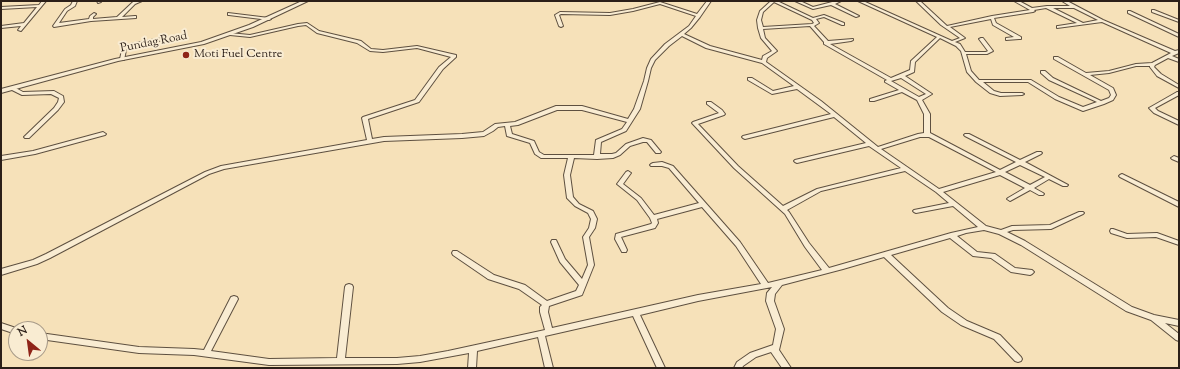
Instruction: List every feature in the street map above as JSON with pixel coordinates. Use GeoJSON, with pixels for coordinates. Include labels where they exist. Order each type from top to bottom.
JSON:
{"type":"FeatureCollection","features":[{"type":"Feature","properties":{"kind":"street"},"geometry":{"type":"LineString","coordinates":[[20,30],[44,1]]}},
{"type":"Feature","properties":{"kind":"street"},"geometry":{"type":"LineString","coordinates":[[75,1],[73,6],[66,10],[56,26],[92,20],[134,17]]}},
{"type":"Feature","properties":{"kind":"street"},"geometry":{"type":"LineString","coordinates":[[118,18],[134,3],[140,1]]}},
{"type":"Feature","properties":{"kind":"street","name":"Pundag Road"},"geometry":{"type":"LineString","coordinates":[[1,91],[122,59],[186,48],[230,34],[269,19],[306,1]]}},
{"type":"Feature","properties":{"kind":"street"},"geometry":{"type":"LineString","coordinates":[[764,62],[765,57],[775,50],[763,38],[759,20],[761,12],[774,1],[812,22],[826,43],[834,49],[889,79],[912,72],[914,69],[912,64],[913,62],[939,37]]}},
{"type":"Feature","properties":{"kind":"street"},"geometry":{"type":"LineString","coordinates":[[797,1],[813,8],[839,1]]}},
{"type":"Feature","properties":{"kind":"street"},"geometry":{"type":"LineString","coordinates":[[860,1],[960,47],[964,53],[969,71],[978,81],[996,94],[1022,94]]}},
{"type":"Feature","properties":{"kind":"street"},"geometry":{"type":"LineString","coordinates":[[918,1],[946,27],[963,38],[952,42]]}},
{"type":"Feature","properties":{"kind":"street"},"geometry":{"type":"LineString","coordinates":[[1016,1],[1031,9],[1047,7],[1075,7]]}},
{"type":"Feature","properties":{"kind":"street"},"geometry":{"type":"LineString","coordinates":[[1064,1],[1102,21],[1177,52]]}},
{"type":"Feature","properties":{"kind":"street"},"geometry":{"type":"LineString","coordinates":[[561,26],[557,15],[558,14],[610,14],[633,10],[660,2],[699,16]]}},
{"type":"Feature","properties":{"kind":"street"},"geometry":{"type":"LineString","coordinates":[[597,157],[598,141],[621,132],[637,109],[651,62],[664,47],[690,27],[699,16],[707,2]]}},
{"type":"Feature","properties":{"kind":"street"},"geometry":{"type":"LineString","coordinates":[[833,3],[832,4],[834,6],[857,16]]}},
{"type":"Feature","properties":{"kind":"street"},"geometry":{"type":"LineString","coordinates":[[1,8],[40,6]]}},
{"type":"Feature","properties":{"kind":"street"},"geometry":{"type":"LineString","coordinates":[[1047,7],[1082,24]]}},
{"type":"Feature","properties":{"kind":"street"},"geometry":{"type":"LineString","coordinates":[[946,27],[992,17],[1030,12],[1033,10],[1031,9]]}},
{"type":"Feature","properties":{"kind":"street"},"geometry":{"type":"LineString","coordinates":[[1153,11],[1179,21]]}},
{"type":"Feature","properties":{"kind":"street"},"geometry":{"type":"LineString","coordinates":[[1130,12],[1179,36]]}},
{"type":"Feature","properties":{"kind":"street"},"geometry":{"type":"LineString","coordinates":[[92,20],[91,17],[94,14]]}},
{"type":"Feature","properties":{"kind":"street"},"geometry":{"type":"LineString","coordinates":[[229,14],[269,19]]}},
{"type":"Feature","properties":{"kind":"street"},"geometry":{"type":"LineString","coordinates":[[760,28],[812,22],[827,17],[843,24]]}},
{"type":"Feature","properties":{"kind":"street"},"geometry":{"type":"LineString","coordinates":[[992,17],[994,24],[1019,38],[1008,39]]}},
{"type":"Feature","properties":{"kind":"street"},"geometry":{"type":"LineString","coordinates":[[1058,27],[1102,21]]}},
{"type":"Feature","properties":{"kind":"street"},"geometry":{"type":"LineString","coordinates":[[1,27],[25,24]]}},
{"type":"Feature","properties":{"kind":"street"},"geometry":{"type":"LineString","coordinates":[[230,34],[250,36],[307,24],[318,32],[359,42],[370,50],[383,51],[417,47],[454,56],[441,68],[416,101],[365,118],[370,141]]}},
{"type":"Feature","properties":{"kind":"street"},"geometry":{"type":"LineString","coordinates":[[682,34],[708,47],[764,62],[834,114],[870,144],[938,191],[984,228]]}},
{"type":"Feature","properties":{"kind":"street"},"geometry":{"type":"LineString","coordinates":[[122,59],[124,50],[128,46],[161,39]]}},
{"type":"Feature","properties":{"kind":"street"},"geometry":{"type":"LineString","coordinates":[[964,53],[991,51],[981,39]]}},
{"type":"Feature","properties":{"kind":"street"},"geometry":{"type":"LineString","coordinates":[[826,43],[851,40]]}},
{"type":"Feature","properties":{"kind":"street"},"geometry":{"type":"LineString","coordinates":[[1085,74],[1109,72],[1136,65],[1154,64],[1177,52]]}},
{"type":"Feature","properties":{"kind":"street"},"geometry":{"type":"LineString","coordinates":[[1168,56],[1179,61]]}},
{"type":"Feature","properties":{"kind":"street"},"geometry":{"type":"LineString","coordinates":[[978,81],[1029,81],[1061,100],[1083,109],[1111,99],[1114,95],[1113,92],[1085,74],[1056,58]]}},
{"type":"Feature","properties":{"kind":"street"},"geometry":{"type":"LineString","coordinates":[[1154,64],[1153,70],[1156,73],[1179,86]]}},
{"type":"Feature","properties":{"kind":"street"},"geometry":{"type":"LineString","coordinates":[[1043,72],[1051,78],[1102,103]]}},
{"type":"Feature","properties":{"kind":"street"},"geometry":{"type":"LineString","coordinates":[[901,76],[930,94],[919,99]]}},
{"type":"Feature","properties":{"kind":"street"},"geometry":{"type":"LineString","coordinates":[[750,79],[772,93],[798,87]]}},
{"type":"Feature","properties":{"kind":"street"},"geometry":{"type":"LineString","coordinates":[[889,79],[887,81],[919,99],[927,114],[927,135]]}},
{"type":"Feature","properties":{"kind":"street"},"geometry":{"type":"LineString","coordinates":[[12,88],[22,94],[52,92],[62,97],[61,102],[56,108],[28,137]]}},
{"type":"Feature","properties":{"kind":"street"},"geometry":{"type":"LineString","coordinates":[[872,100],[902,90]]}},
{"type":"Feature","properties":{"kind":"street"},"geometry":{"type":"LineString","coordinates":[[1179,93],[1152,108],[1156,112],[1179,123]]}},
{"type":"Feature","properties":{"kind":"street"},"geometry":{"type":"LineString","coordinates":[[709,103],[722,114],[695,123],[747,177],[783,209],[812,252],[827,271]]}},
{"type":"Feature","properties":{"kind":"street"},"geometry":{"type":"LineString","coordinates":[[1,272],[35,262],[48,256],[213,170],[268,158],[392,138],[477,135],[488,133],[497,125],[516,124],[556,108],[582,108],[630,121]]}},
{"type":"Feature","properties":{"kind":"street"},"geometry":{"type":"LineString","coordinates":[[745,137],[834,114]]}},
{"type":"Feature","properties":{"kind":"street"},"geometry":{"type":"LineString","coordinates":[[507,125],[509,135],[532,142],[540,156],[597,157],[616,155],[628,145],[643,140],[649,141],[658,152]]}},
{"type":"Feature","properties":{"kind":"street"},"geometry":{"type":"LineString","coordinates":[[1,158],[34,153],[103,134]]}},
{"type":"Feature","properties":{"kind":"street"},"geometry":{"type":"LineString","coordinates":[[877,149],[927,135],[936,138],[1041,194]]}},
{"type":"Feature","properties":{"kind":"street"},"geometry":{"type":"LineString","coordinates":[[967,135],[1065,185]]}},
{"type":"Feature","properties":{"kind":"street"},"geometry":{"type":"LineString","coordinates":[[797,161],[870,144]]}},
{"type":"Feature","properties":{"kind":"street"},"geometry":{"type":"LineString","coordinates":[[938,191],[1001,172],[1039,153]]}},
{"type":"Feature","properties":{"kind":"street"},"geometry":{"type":"LineString","coordinates":[[546,304],[581,291],[591,265],[586,237],[592,228],[594,219],[591,212],[577,205],[570,198],[567,179],[571,157]]}},
{"type":"Feature","properties":{"kind":"street"},"geometry":{"type":"LineString","coordinates":[[653,165],[662,164],[671,167],[738,244],[766,286]]}},
{"type":"Feature","properties":{"kind":"street"},"geometry":{"type":"LineString","coordinates":[[783,209],[819,190],[906,169]]}},
{"type":"Feature","properties":{"kind":"street"},"geometry":{"type":"LineString","coordinates":[[624,250],[618,236],[653,226],[655,223],[640,199],[620,184],[628,173]]}},
{"type":"Feature","properties":{"kind":"street"},"geometry":{"type":"LineString","coordinates":[[1122,176],[1179,205]]}},
{"type":"Feature","properties":{"kind":"street"},"geometry":{"type":"LineString","coordinates":[[1010,199],[1049,177]]}},
{"type":"Feature","properties":{"kind":"street"},"geometry":{"type":"LineString","coordinates":[[653,218],[704,204]]}},
{"type":"Feature","properties":{"kind":"street"},"geometry":{"type":"LineString","coordinates":[[916,211],[954,204]]}},
{"type":"Feature","properties":{"kind":"street"},"geometry":{"type":"LineString","coordinates":[[1001,232],[1012,228],[1052,227],[1081,213]]}},
{"type":"Feature","properties":{"kind":"street"},"geometry":{"type":"LineString","coordinates":[[48,337],[139,350],[206,354],[255,361],[397,361],[448,354],[698,298],[766,286],[827,271],[951,235],[984,228],[1001,232],[1039,252],[1120,304],[1153,318],[1179,323]]}},
{"type":"Feature","properties":{"kind":"street"},"geometry":{"type":"LineString","coordinates":[[1113,231],[1127,236],[1157,235],[1179,243]]}},
{"type":"Feature","properties":{"kind":"street"},"geometry":{"type":"LineString","coordinates":[[951,235],[975,254],[993,256],[1013,270],[1030,272]]}},
{"type":"Feature","properties":{"kind":"street"},"geometry":{"type":"LineString","coordinates":[[554,242],[562,260],[584,286]]}},
{"type":"Feature","properties":{"kind":"street"},"geometry":{"type":"LineString","coordinates":[[455,253],[491,277],[522,287],[546,304]]}},
{"type":"Feature","properties":{"kind":"street"},"geometry":{"type":"LineString","coordinates":[[885,254],[945,310],[964,323],[997,337],[1018,359]]}},
{"type":"Feature","properties":{"kind":"street"},"geometry":{"type":"LineString","coordinates":[[780,282],[771,293],[770,301],[780,329],[775,351],[787,368]]}},
{"type":"Feature","properties":{"kind":"street"},"geometry":{"type":"LineString","coordinates":[[341,361],[349,288]]}},
{"type":"Feature","properties":{"kind":"street"},"geometry":{"type":"LineString","coordinates":[[206,354],[234,299]]}},
{"type":"Feature","properties":{"kind":"street"},"geometry":{"type":"LineString","coordinates":[[546,304],[544,307],[544,312],[549,368]]}},
{"type":"Feature","properties":{"kind":"street"},"geometry":{"type":"LineString","coordinates":[[635,313],[661,368]]}},
{"type":"Feature","properties":{"kind":"street"},"geometry":{"type":"LineString","coordinates":[[1153,318],[1179,338]]}},
{"type":"Feature","properties":{"kind":"street"},"geometry":{"type":"LineString","coordinates":[[738,368],[740,364],[753,355],[775,347]]}},
{"type":"Feature","properties":{"kind":"street"},"geometry":{"type":"LineString","coordinates":[[472,368],[473,348]]}},
{"type":"Feature","properties":{"kind":"street"},"geometry":{"type":"LineString","coordinates":[[255,361],[265,368]]}},
{"type":"Feature","properties":{"kind":"place","name":"Moti Fuel Centre"},"geometry":{"type":"Point","coordinates":[186,55]}}]}
